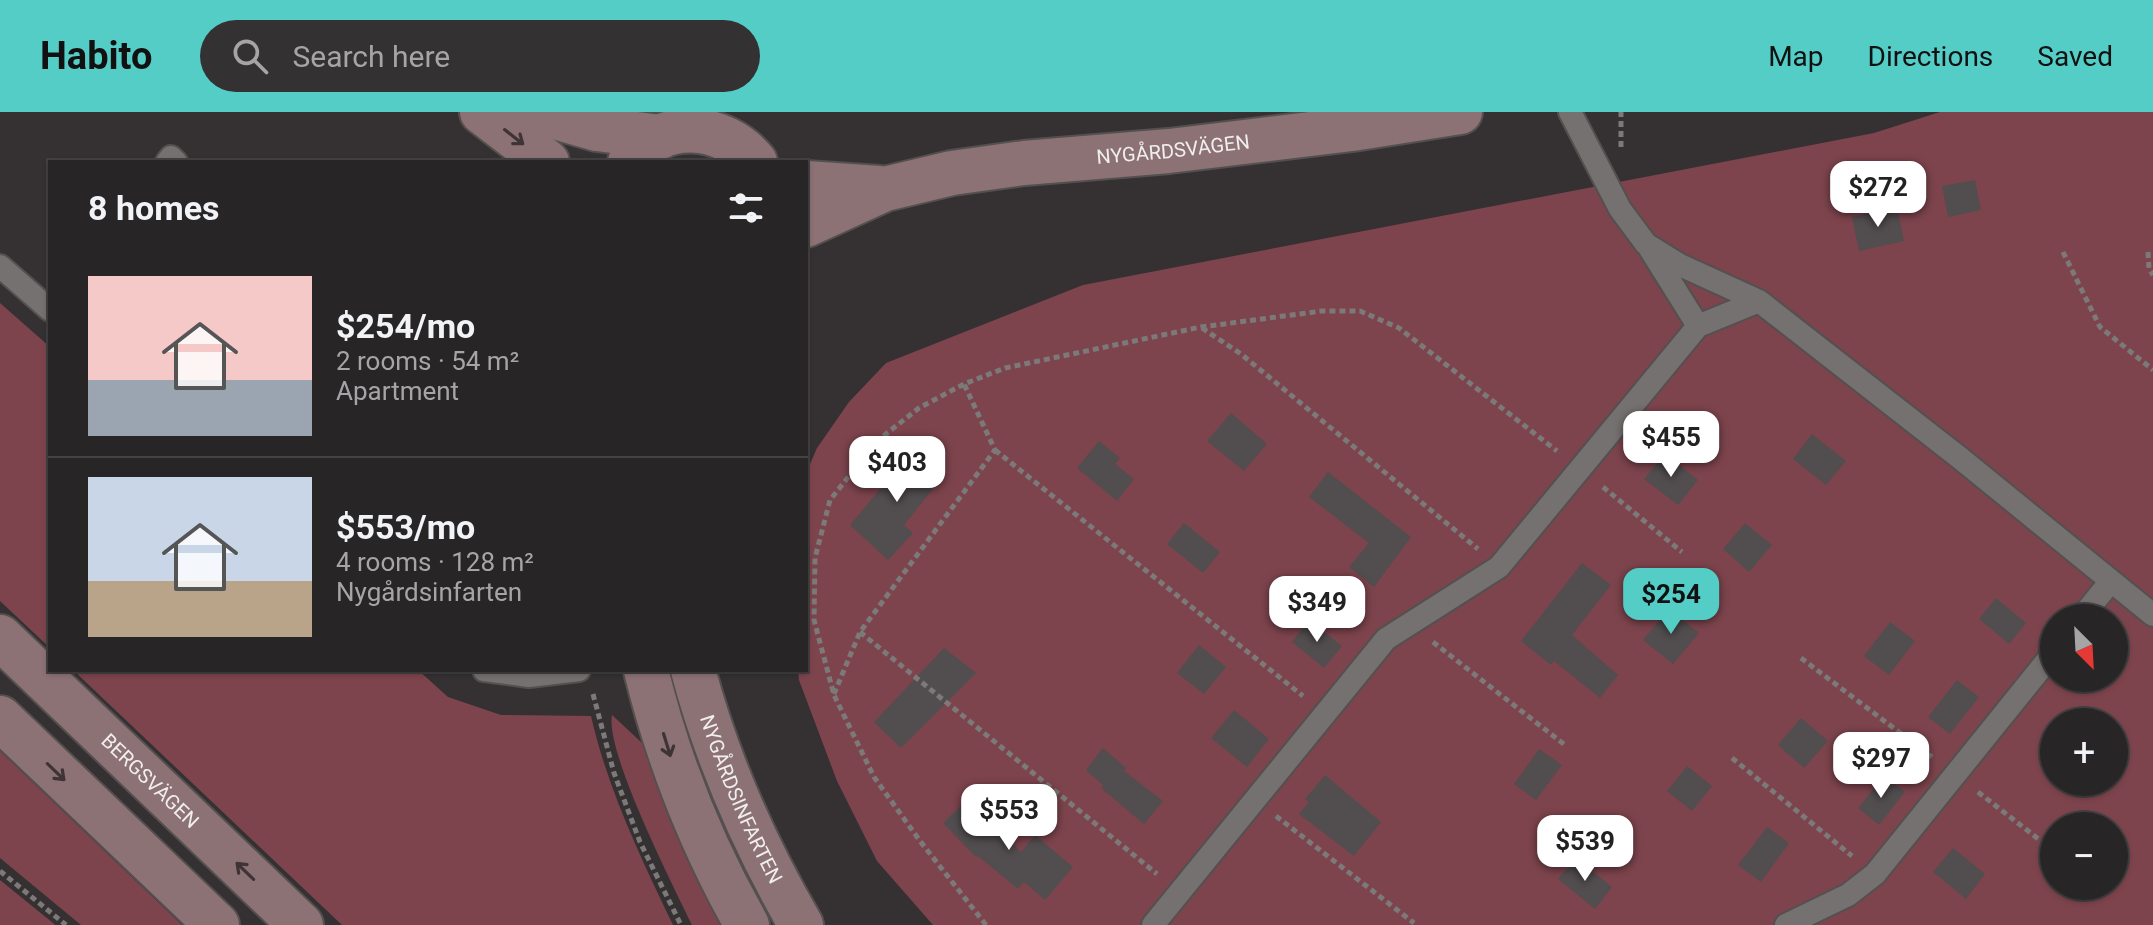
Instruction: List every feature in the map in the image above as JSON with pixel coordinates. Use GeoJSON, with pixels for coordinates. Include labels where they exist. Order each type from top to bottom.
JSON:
{"type":"FeatureCollection","features":[{"type":"Feature","properties":{"kind":"street"},"geometry":{"type":"LineString","coordinates":[[482,112],[544,160]]}},
{"type":"Feature","properties":{"kind":"street"},"geometry":{"type":"LineString","coordinates":[[538,112],[597,129],[645,149],[686,130],[713,132],[738,144],[753,160]]}},
{"type":"Feature","properties":{"kind":"street","name":"NYGÅRDSVÄGEN"},"geometry":{"type":"LineString","coordinates":[[808,224],[885,189],[952,173],[1352,129],[1460,112]]}},
{"type":"Feature","properties":{"kind":"street","name":"NYGÅRDSVÄGEN"},"geometry":{"type":"LineString","coordinates":[[808,183],[885,189]]}},
{"type":"Feature","properties":{"kind":"street","name":"BERGSVÄGEN"},"geometry":{"type":"LineString","coordinates":[[0,637],[301,925]]}},
{"type":"Feature","properties":{"kind":"street"},"geometry":{"type":"LineString","coordinates":[[647,672],[664,737],[689,809],[747,925]]}},
{"type":"Feature","properties":{"kind":"street","name":"NYGÅRDSINFARTEN"},"geometry":{"type":"LineString","coordinates":[[694,672],[721,763],[752,834],[801,925]]}},
{"type":"Feature","properties":{"kind":"street"},"geometry":{"type":"LineString","coordinates":[[0,718],[217,925]]}},
{"type":"Feature","properties":{"kind":"lane"},"geometry":{"type":"LineString","coordinates":[[1570,112],[1620,209],[1698,326]]}},
{"type":"Feature","properties":{"kind":"lane"},"geometry":{"type":"LineString","coordinates":[[1646,244],[1680,265],[1759,301],[1960,458],[2153,615]]}},
{"type":"Feature","properties":{"kind":"lane"},"geometry":{"type":"LineString","coordinates":[[0,266],[48,308]]}},
{"type":"Feature","properties":{"kind":"lane"},"geometry":{"type":"LineString","coordinates":[[1153,925],[1386,639],[1408,622],[1499,567],[1698,326],[1759,301]]}},
{"type":"Feature","properties":{"kind":"lane"},"geometry":{"type":"LineString","coordinates":[[2092,604],[2111,581]]}},
{"type":"Feature","properties":{"kind":"lane"},"geometry":{"type":"LineString","coordinates":[[1786,925],[1848,895],[1875,874],[2040,669]]}},
{"type":"Feature","properties":{"kind":"lane"},"geometry":{"type":"LineString","coordinates":[[499,672],[585,677]]}},
{"type":"Feature","properties":{"kind":"path"},"geometry":{"type":"LineString","coordinates":[[2063,252],[2100,327],[2153,370]]}},
{"type":"Feature","properties":{"kind":"path"},"geometry":{"type":"LineString","coordinates":[[2148,252],[2149,269],[2153,275]]}},
{"type":"Feature","properties":{"kind":"path"},"geometry":{"type":"LineString","coordinates":[[986,925],[874,777],[834,695],[814,620],[815,558],[830,500],[877,441],[919,408],[964,384],[1005,368],[1201,327],[1322,311],[1360,311],[1399,328],[1580,468],[1682,552]]}},
{"type":"Feature","properties":{"kind":"path"},"geometry":{"type":"LineString","coordinates":[[1201,327],[1241,354],[1499,567]]}},
{"type":"Feature","properties":{"kind":"path"},"geometry":{"type":"LineString","coordinates":[[964,384],[995,450],[1325,714]]}},
{"type":"Feature","properties":{"kind":"path"},"geometry":{"type":"LineString","coordinates":[[834,695],[860,632],[995,450]]}},
{"type":"Feature","properties":{"kind":"path"},"geometry":{"type":"LineString","coordinates":[[1408,622],[1565,745]]}},
{"type":"Feature","properties":{"kind":"path"},"geometry":{"type":"LineString","coordinates":[[860,632],[1180,892]]}},
{"type":"Feature","properties":{"kind":"path"},"geometry":{"type":"LineString","coordinates":[[1801,658],[2040,840]]}},
{"type":"Feature","properties":{"kind":"path"},"geometry":{"type":"LineString","coordinates":[[585,677],[614,773],[635,828],[681,925]]}},
{"type":"Feature","properties":{"kind":"path"},"geometry":{"type":"LineString","coordinates":[[1732,758],[1875,874]]}},
{"type":"Feature","properties":{"kind":"path"},"geometry":{"type":"LineString","coordinates":[[1255,800],[1414,923]]}},
{"type":"Feature","properties":{"kind":"path"},"geometry":{"type":"LineString","coordinates":[[0,871],[66,925]]}},
{"type":"Feature","properties":{"kind":"shaded area"},"geometry":{"type":"Polygon","coordinates":[[[1940,112],[2153,112],[2153,925],[933,925],[877,861],[837,781],[798,672],[808,672],[808,468],[817,448],[849,402],[886,363],[1083,285],[1874,133],[1940,112]]]}},
{"type":"Feature","properties":{"kind":"shaded area"},"geometry":{"type":"Polygon","coordinates":[[[0,303],[48,345],[48,646],[0,601],[0,303]]]}},
{"type":"Feature","properties":{"kind":"shaded area"},"geometry":{"type":"Polygon","coordinates":[[[75,672],[420,672],[448,697],[501,715],[591,716],[616,796],[673,925],[342,925],[75,672]]]}},
{"type":"Feature","properties":{"kind":"shaded area"},"geometry":{"type":"Polygon","coordinates":[[[612,715],[641,742],[653,763],[731,925],[692,925],[629,787],[613,733],[612,715]]]}},
{"type":"Feature","properties":{"kind":"shaded area"},"geometry":{"type":"Polygon","coordinates":[[[0,751],[182,925],[81,925],[0,858],[0,751]]]}},
{"type":"Feature","properties":{"kind":"shaded area"},"geometry":{"type":"Polygon","coordinates":[[[0,880],[53,923],[55,925],[0,925],[0,880]]]}},
{"type":"Feature","properties":{"kind":"building"},"geometry":{"type":"Polygon","coordinates":[[[1975,180],[1981,210],[1948,217],[1942,186],[1975,180]]]}},
{"type":"Feature","properties":{"kind":"building"},"geometry":{"type":"Polygon","coordinates":[[[1897,207],[1904,241],[1859,251],[1852,217],[1897,207]]]}},
{"type":"Feature","properties":{"kind":"building"},"geometry":{"type":"Polygon","coordinates":[[[1231,413],[1267,444],[1244,471],[1207,441],[1231,413]]]}},
{"type":"Feature","properties":{"kind":"building"},"geometry":{"type":"Polygon","coordinates":[[[1812,434],[1846,461],[1826,485],[1793,459],[1812,434]]]}},
{"type":"Feature","properties":{"kind":"building"},"geometry":{"type":"Polygon","coordinates":[[[1099,441],[1120,458],[1115,464],[1134,479],[1117,501],[1077,468],[1099,441]]]}},
{"type":"Feature","properties":{"kind":"building"},"geometry":{"type":"Polygon","coordinates":[[[914,449],[945,474],[904,525],[913,533],[888,560],[850,525],[914,449]]]}},
{"type":"Feature","properties":{"kind":"building"},"geometry":{"type":"Polygon","coordinates":[[[1665,454],[1698,480],[1678,505],[1644,479],[1665,454]]]}},
{"type":"Feature","properties":{"kind":"building"},"geometry":{"type":"Polygon","coordinates":[[[1328,472],[1411,537],[1374,587],[1349,567],[1369,543],[1309,497],[1328,472]]]}},
{"type":"Feature","properties":{"kind":"building"},"geometry":{"type":"Polygon","coordinates":[[[1184,523],[1220,552],[1203,573],[1167,544],[1184,523]]]}},
{"type":"Feature","properties":{"kind":"building"},"geometry":{"type":"Polygon","coordinates":[[[1745,523],[1772,545],[1749,572],[1723,549],[1745,523]]]}},
{"type":"Feature","properties":{"kind":"building"},"geometry":{"type":"Polygon","coordinates":[[[1582,563],[1611,585],[1572,635],[1618,675],[1600,698],[1554,661],[1551,665],[1521,641],[1582,563]]]}},
{"type":"Feature","properties":{"kind":"building"},"geometry":{"type":"Polygon","coordinates":[[[1996,598],[2026,623],[2009,644],[1979,619],[1996,598]]]}},
{"type":"Feature","properties":{"kind":"building"},"geometry":{"type":"Polygon","coordinates":[[[1669,609],[1699,633],[1673,664],[1643,640],[1669,609]]]}},
{"type":"Feature","properties":{"kind":"building"},"geometry":{"type":"Polygon","coordinates":[[[1309,620],[1342,646],[1324,668],[1292,642],[1309,620]]]}},
{"type":"Feature","properties":{"kind":"building"},"geometry":{"type":"Polygon","coordinates":[[[1890,622],[1915,641],[1889,675],[1864,656],[1890,622]]]}},
{"type":"Feature","properties":{"kind":"building"},"geometry":{"type":"Polygon","coordinates":[[[1199,645],[1226,667],[1204,694],[1177,673],[1199,645]]]}},
{"type":"Feature","properties":{"kind":"building"},"geometry":{"type":"Polygon","coordinates":[[[944,648],[976,673],[901,748],[874,722],[944,648]]]}},
{"type":"Feature","properties":{"kind":"building"},"geometry":{"type":"Polygon","coordinates":[[[1957,680],[1979,697],[1950,734],[1928,717],[1957,680]]]}},
{"type":"Feature","properties":{"kind":"building"},"geometry":{"type":"Polygon","coordinates":[[[1234,710],[1269,739],[1247,767],[1211,738],[1234,710]]]}},
{"type":"Feature","properties":{"kind":"building"},"geometry":{"type":"Polygon","coordinates":[[[1801,718],[1828,741],[1804,768],[1778,745],[1801,718]]]}},
{"type":"Feature","properties":{"kind":"building"},"geometry":{"type":"Polygon","coordinates":[[[1103,748],[1126,768],[1124,771],[1163,801],[1144,824],[1101,788],[1103,785],[1086,770],[1103,748]]]}},
{"type":"Feature","properties":{"kind":"building"},"geometry":{"type":"Polygon","coordinates":[[[1539,749],[1562,765],[1536,800],[1514,784],[1539,749]]]}},
{"type":"Feature","properties":{"kind":"building"},"geometry":{"type":"Polygon","coordinates":[[[1687,766],[1712,786],[1692,811],[1667,791],[1687,766]]]}},
{"type":"Feature","properties":{"kind":"building"},"geometry":{"type":"Polygon","coordinates":[[[1325,775],[1381,822],[1354,856],[1299,814],[1309,802],[1305,799],[1325,775]]]}},
{"type":"Feature","properties":{"kind":"building"},"geometry":{"type":"Polygon","coordinates":[[[1884,776],[1905,792],[1879,825],[1858,808],[1884,776]]]}},
{"type":"Feature","properties":{"kind":"building"},"geometry":{"type":"Polygon","coordinates":[[[968,799],[1021,852],[1035,835],[1073,867],[1045,900],[1024,882],[1018,889],[976,857],[943,823],[968,799]]]}},
{"type":"Feature","properties":{"kind":"building"},"geometry":{"type":"Polygon","coordinates":[[[1767,827],[1789,843],[1761,882],[1738,865],[1767,827]]]}},
{"type":"Feature","properties":{"kind":"building"},"geometry":{"type":"Polygon","coordinates":[[[1953,848],[1985,874],[1966,899],[1933,872],[1953,848]]]}},
{"type":"Feature","properties":{"kind":"building"},"geometry":{"type":"Polygon","coordinates":[[[1576,858],[1612,887],[1595,909],[1558,879],[1576,858]]]}}]}
